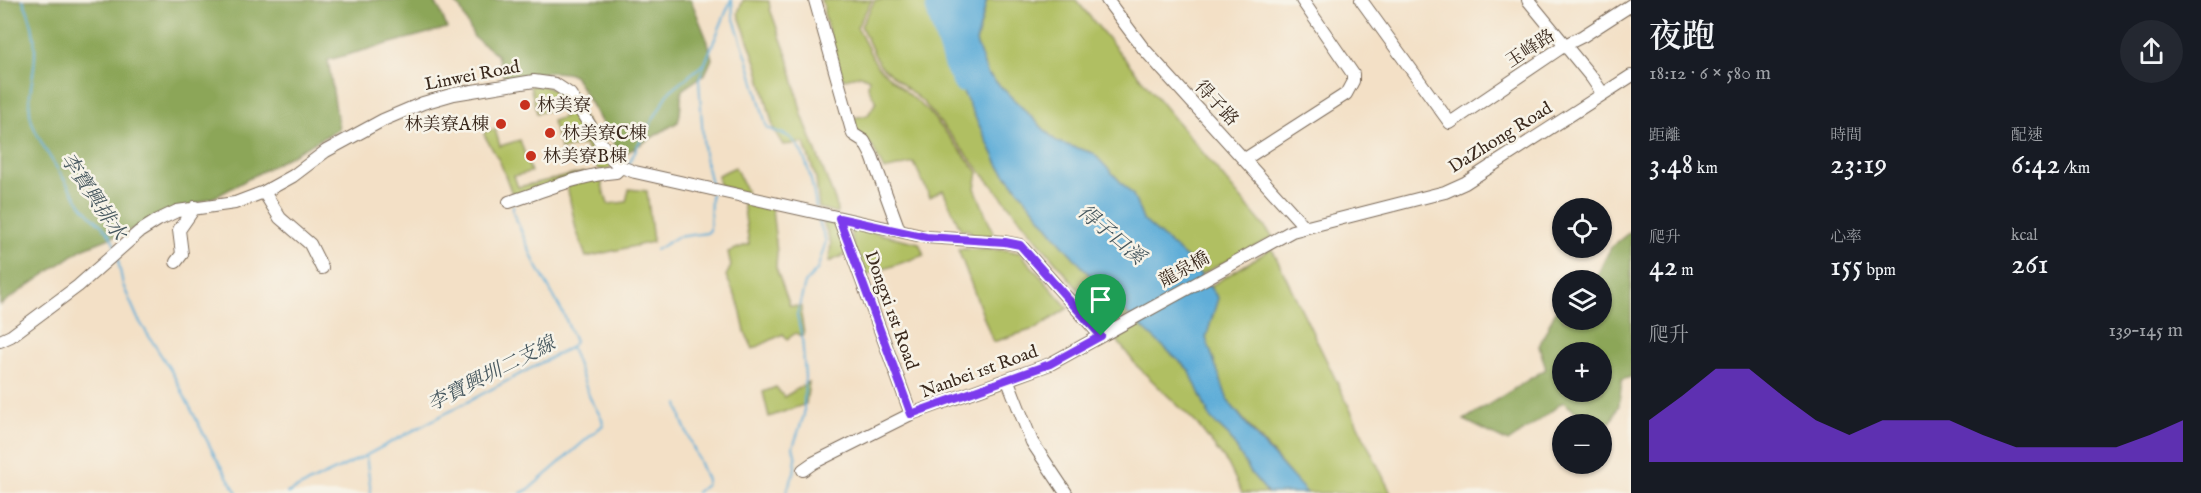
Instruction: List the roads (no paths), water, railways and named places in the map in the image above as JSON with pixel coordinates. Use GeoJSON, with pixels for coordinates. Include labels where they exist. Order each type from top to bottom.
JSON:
{"type":"FeatureCollection","features":[{"type":"Feature","properties":{"kind":"street"},"geometry":{"type":"LineString","coordinates":[[815,0],[853,134],[864,141],[872,156],[899,230]]}},
{"type":"Feature","properties":{"kind":"street","name":"得子路"},"geometry":{"type":"LineString","coordinates":[[1107,0],[1143,48],[1305,227]]}},
{"type":"Feature","properties":{"kind":"street"},"geometry":{"type":"LineString","coordinates":[[1245,159],[1346,94],[1353,81],[1353,74],[1302,0]]}},
{"type":"Feature","properties":{"kind":"street","name":"玉峰路"},"geometry":{"type":"LineString","coordinates":[[1361,0],[1450,123],[1565,45],[1631,5]]}},
{"type":"Feature","properties":{"kind":"street"},"geometry":{"type":"LineString","coordinates":[[1528,0],[1603,94]]}},
{"type":"Feature","properties":{"kind":"street","name":"DaZhong Road"},"geometry":{"type":"LineString","coordinates":[[1276,238],[1305,227],[1445,192],[1465,183],[1631,76]]}},
{"type":"Feature","properties":{"kind":"street","name":"Linwei Road"},"geometry":{"type":"LineString","coordinates":[[0,341],[11,336],[78,286],[149,226],[177,211],[235,203],[264,192],[293,176],[326,151],[383,120],[423,102],[454,94],[534,81],[555,84],[570,94],[610,157],[621,167]]}},
{"type":"Feature","properties":{"kind":"street"},"geometry":{"type":"LineString","coordinates":[[509,202],[568,183],[616,172],[621,167],[665,180],[926,237],[1020,245],[1106,334]]}},
{"type":"Feature","properties":{"kind":"street"},"geometry":{"type":"LineString","coordinates":[[264,192],[280,218],[310,244],[322,268]]}},
{"type":"Feature","properties":{"kind":"street"},"geometry":{"type":"LineString","coordinates":[[176,262],[182,254],[179,230],[195,207]]}},
{"type":"Feature","properties":{"kind":"street","name":"Dongxi 1st Road"},"geometry":{"type":"LineString","coordinates":[[839,218],[911,414]]}},
{"type":"Feature","properties":{"kind":"street","name":"龍泉橋"},"geometry":{"type":"LineString","coordinates":[[1106,334],[1276,238]]}},
{"type":"Feature","properties":{"kind":"street","name":"Nanbei 1st Road"},"geometry":{"type":"LineString","coordinates":[[803,470],[911,414],[1050,364],[1106,334]]}},
{"type":"Feature","properties":{"kind":"street"},"geometry":{"type":"LineString","coordinates":[[1008,381],[1032,442],[1066,493]]}},
{"type":"Feature","properties":{"kind":"water"},"geometry":{"type":"Polygon","coordinates":[[[940,0],[987,0],[976,42],[987,73],[1057,142],[1093,153],[1133,195],[1143,220],[1189,260],[1218,298],[1206,338],[1228,401],[1307,493],[1268,493],[1251,473],[1229,436],[1211,419],[1189,370],[1110,298],[1062,244],[999,166],[949,63],[938,16],[940,0]]]}},
{"type":"Feature","properties":{"kind":"waterway","name":"李寶興排水"},"geometry":{"type":"LineString","coordinates":[[23,0],[32,24],[34,41],[35,58],[29,101],[32,122],[61,175],[85,209],[109,234],[115,247]]}},
{"type":"Feature","properties":{"kind":"waterway","name":"李寶興圳二支線"},"geometry":{"type":"LineString","coordinates":[[628,166],[670,91],[705,63],[731,0]]}},
{"type":"Feature","properties":{"kind":"waterway"},"geometry":{"type":"LineString","coordinates":[[732,0],[733,16],[767,128],[789,137],[800,150],[808,169],[816,207]]}},
{"type":"Feature","properties":{"kind":"waterway","name":"得子口溪"},"geometry":{"type":"LineString","coordinates":[[935,0],[933,8],[951,65],[961,85]]}},
{"type":"Feature","properties":{"kind":"waterway"},"geometry":{"type":"LineString","coordinates":[[705,63],[699,80],[704,154],[711,184]]}},
{"type":"Feature","properties":{"kind":"waterway"},"geometry":{"type":"LineString","coordinates":[[656,250],[677,237],[707,233],[710,230],[711,193]]}},
{"type":"Feature","properties":{"kind":"waterway","name":"李寶興圳二支線"},"geometry":{"type":"LineString","coordinates":[[287,493],[363,457],[571,347],[575,342],[564,315],[534,261],[513,212],[513,205]]}},
{"type":"Feature","properties":{"kind":"waterway"},"geometry":{"type":"LineString","coordinates":[[786,493],[794,473],[796,459],[793,447],[804,415],[805,377],[802,337],[797,315],[805,283],[817,270],[826,241],[818,219]]}},
{"type":"Feature","properties":{"kind":"waterway"},"geometry":{"type":"LineString","coordinates":[[819,220],[833,223]]}},
{"type":"Feature","properties":{"kind":"waterway","name":"李寶興排水"},"geometry":{"type":"LineString","coordinates":[[117,255],[123,285],[138,319],[173,374],[216,458],[237,493]]}},
{"type":"Feature","properties":{"kind":"waterway"},"geometry":{"type":"LineString","coordinates":[[521,493],[529,489],[603,425],[571,347]]}},
{"type":"Feature","properties":{"kind":"waterway"},"geometry":{"type":"LineString","coordinates":[[678,404],[682,421],[707,480],[706,485],[696,493]]}},
{"type":"Feature","properties":{"kind":"waterway"},"geometry":{"type":"LineString","coordinates":[[366,455],[371,493]]}},
{"type":"Feature","properties":{"kind":"place","name":"林美寮"},"geometry":{"type":"Point","coordinates":[525,105]}},
{"type":"Feature","properties":{"kind":"place","name":"林美寮A棟"},"geometry":{"type":"Point","coordinates":[501,124]}},
{"type":"Feature","properties":{"kind":"place","name":"林美寮C棟"},"geometry":{"type":"Point","coordinates":[550,133]}},
{"type":"Feature","properties":{"kind":"place","name":"林美寮B棟"},"geometry":{"type":"Point","coordinates":[531,156]}}]}
